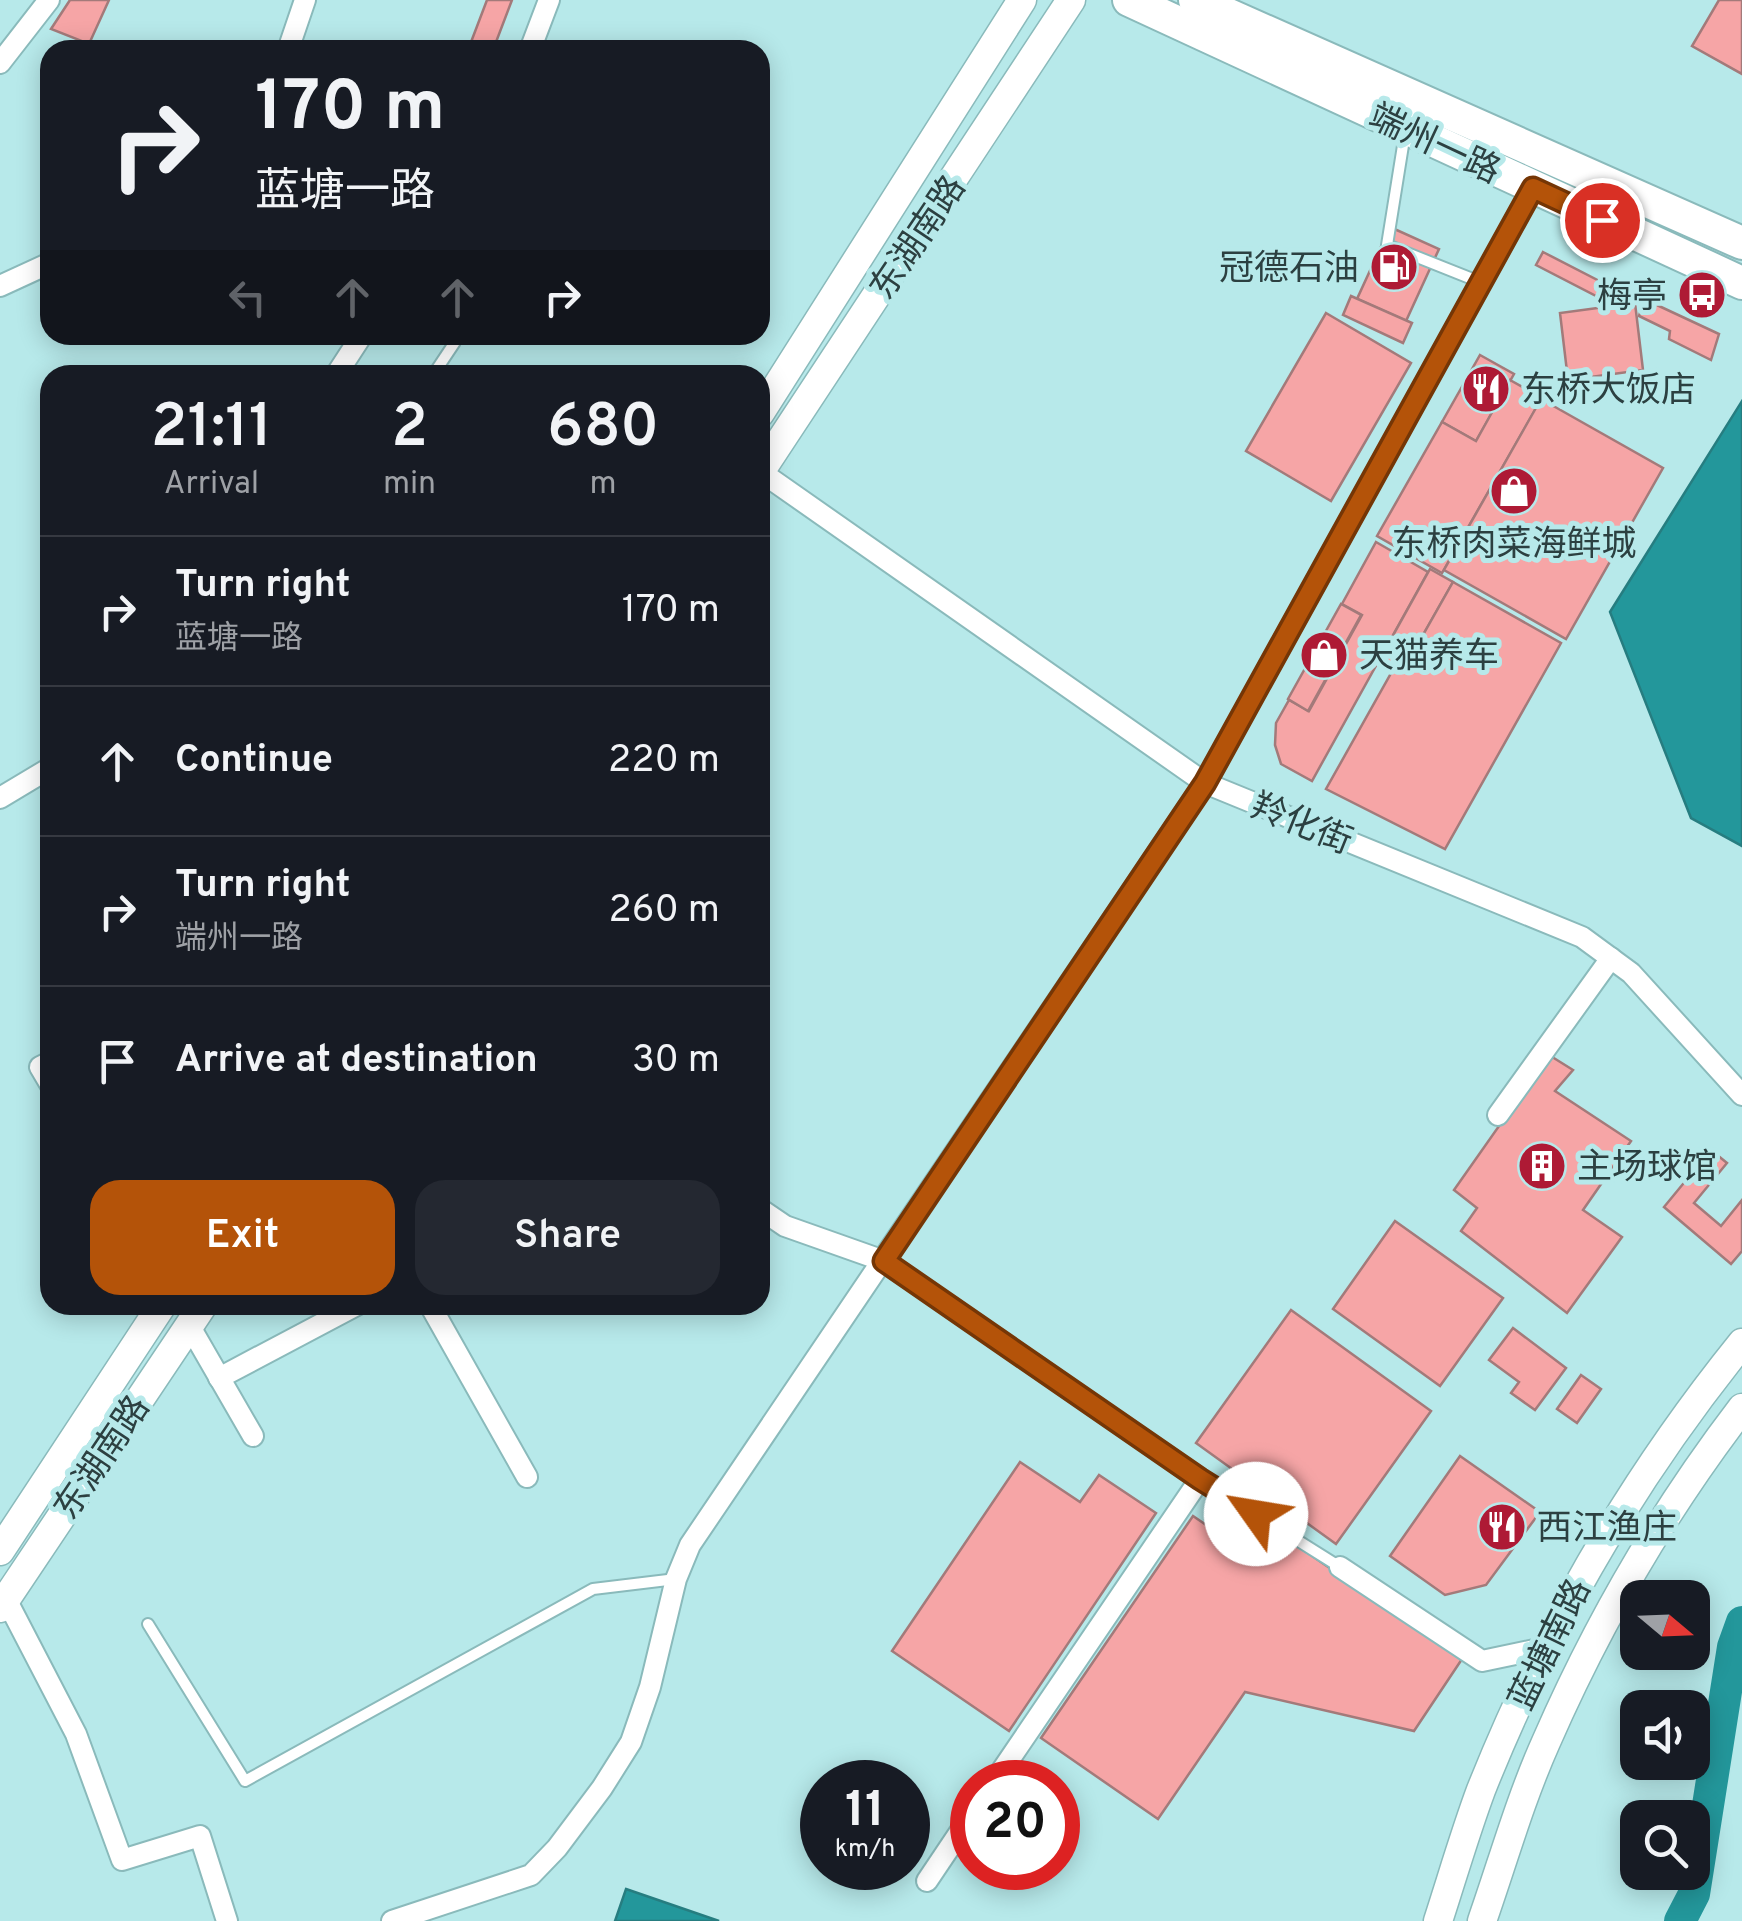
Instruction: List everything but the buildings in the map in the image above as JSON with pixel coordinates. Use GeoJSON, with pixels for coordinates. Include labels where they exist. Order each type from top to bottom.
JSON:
{"type":"FeatureCollection","features":[{"type":"Feature","properties":{"kind":"main road","name":"东湖南路"},"geometry":{"type":"LineString","coordinates":[[770,397],[1022,0]]}},
{"type":"Feature","properties":{"kind":"main road","name":"东湖南路"},"geometry":{"type":"LineString","coordinates":[[770,457],[1071,0]]}},
{"type":"Feature","properties":{"kind":"main road","name":"端州一路"},"geometry":{"type":"LineString","coordinates":[[1129,0],[1742,283]]}},
{"type":"Feature","properties":{"kind":"main road","name":"端州一路"},"geometry":{"type":"LineString","coordinates":[[1195,0],[1742,243]]}},
{"type":"Feature","properties":{"kind":"main road"},"geometry":{"type":"LineString","coordinates":[[913,172],[946,194]]}},
{"type":"Feature","properties":{"kind":"main road","name":"东湖南路"},"geometry":{"type":"LineString","coordinates":[[0,1551],[155,1315]]}},
{"type":"Feature","properties":{"kind":"main road","name":"东湖南路"},"geometry":{"type":"LineString","coordinates":[[3,1604],[196,1315]]}},
{"type":"Feature","properties":{"kind":"main road","name":"蓝塘南路"},"geometry":{"type":"LineString","coordinates":[[1438,1921],[1480,1794],[1544,1648],[1622,1506],[1742,1342]]}},
{"type":"Feature","properties":{"kind":"main road","name":"蓝塘南路"},"geometry":{"type":"LineString","coordinates":[[1482,1921],[1544,1745],[1612,1603],[1685,1487],[1742,1408]]}},
{"type":"Feature","properties":{"kind":"street"},"geometry":{"type":"LineString","coordinates":[[0,63],[48,0]]}},
{"type":"Feature","properties":{"kind":"street"},"geometry":{"type":"LineString","coordinates":[[291,40],[304,0]]}},
{"type":"Feature","properties":{"kind":"street"},"geometry":{"type":"LineString","coordinates":[[534,40],[549,0]]}},
{"type":"Feature","properties":{"kind":"street"},"geometry":{"type":"LineString","coordinates":[[392,1921],[531,1874],[558,1848],[602,1788],[630,1742],[650,1686],[676,1578],[690,1545],[1205,783],[1533,188]]}},
{"type":"Feature","properties":{"kind":"street"},"geometry":{"type":"LineString","coordinates":[[0,286],[40,268]]}},
{"type":"Feature","properties":{"kind":"street","name":"羚化街"},"geometry":{"type":"LineString","coordinates":[[770,479],[1205,783],[1582,937],[1632,974],[1742,1095]]}},
{"type":"Feature","properties":{"kind":"street"},"geometry":{"type":"LineString","coordinates":[[0,798],[40,774]]}},
{"type":"Feature","properties":{"kind":"street"},"geometry":{"type":"LineString","coordinates":[[1498,1115],[1611,958]]}},
{"type":"Feature","properties":{"kind":"street"},"geometry":{"type":"LineString","coordinates":[[770,1216],[785,1226],[884,1261],[1200,1479],[1009,1760]]}},
{"type":"Feature","properties":{"kind":"street"},"geometry":{"type":"LineString","coordinates":[[196,1315],[220,1378],[253,1436]]}},
{"type":"Feature","properties":{"kind":"street"},"geometry":{"type":"LineString","coordinates":[[220,1378],[338,1315]]}},
{"type":"Feature","properties":{"kind":"street"},"geometry":{"type":"LineString","coordinates":[[436,1315],[527,1476]]}},
{"type":"Feature","properties":{"kind":"street"},"geometry":{"type":"LineString","coordinates":[[1340,1566],[1482,1660],[1544,1648]]}},
{"type":"Feature","properties":{"kind":"street"},"geometry":{"type":"LineString","coordinates":[[3,1604],[76,1734],[122,1860],[200,1836],[227,1921]]}},
{"type":"Feature","properties":{"kind":"street"},"geometry":{"type":"LineString","coordinates":[[930,1877],[950,1847]]}},
{"type":"Feature","properties":{"kind":"lane"},"geometry":{"type":"LineString","coordinates":[[1405,129],[1387,245],[1481,283]]}},
{"type":"Feature","properties":{"kind":"lane"},"geometry":{"type":"LineString","coordinates":[[1200,1479],[1340,1566]]}},
{"type":"Feature","properties":{"kind":"lane"},"geometry":{"type":"LineString","coordinates":[[148,1624],[245,1781],[593,1589],[676,1578]]}},
{"type":"Feature","properties":{"kind":"water"},"geometry":{"type":"Polygon","coordinates":[[[1742,401],[1742,846],[1691,818],[1610,612],[1742,401]]]}},
{"type":"Feature","properties":{"kind":"water"},"geometry":{"type":"Polygon","coordinates":[[[626,1889],[719,1921],[615,1921],[626,1889]]]}},
{"type":"Feature","properties":{"kind":"waterway"},"geometry":{"type":"LineString","coordinates":[[1680,1921],[1694,1894],[1733,1647],[1742,1622]]}},
{"type":"Feature","properties":{"kind":"place","name":"冠德石油"},"geometry":{"type":"Point","coordinates":[1394,267]}},
{"type":"Feature","properties":{"kind":"place","name":"梅亭"},"geometry":{"type":"Point","coordinates":[1702,295]}},
{"type":"Feature","properties":{"kind":"place","name":"东桥大饭店"},"geometry":{"type":"Point","coordinates":[1486,389]}},
{"type":"Feature","properties":{"kind":"place","name":"东桥肉菜海鲜城"},"geometry":{"type":"Point","coordinates":[1514,491]}},
{"type":"Feature","properties":{"kind":"place","name":"天猫养车"},"geometry":{"type":"Point","coordinates":[1324,655]}},
{"type":"Feature","properties":{"kind":"place","name":"主场球馆"},"geometry":{"type":"Point","coordinates":[1542,1166]}},
{"type":"Feature","properties":{"kind":"place","name":"西江渔庄"},"geometry":{"type":"Point","coordinates":[1502,1527]}},
{"type":"Feature","properties":{"kind":"route"},"geometry":{"type":"LineString","coordinates":[[1256,1514],[884,1261],[1205,783],[1533,188],[1602,220]]}}]}
